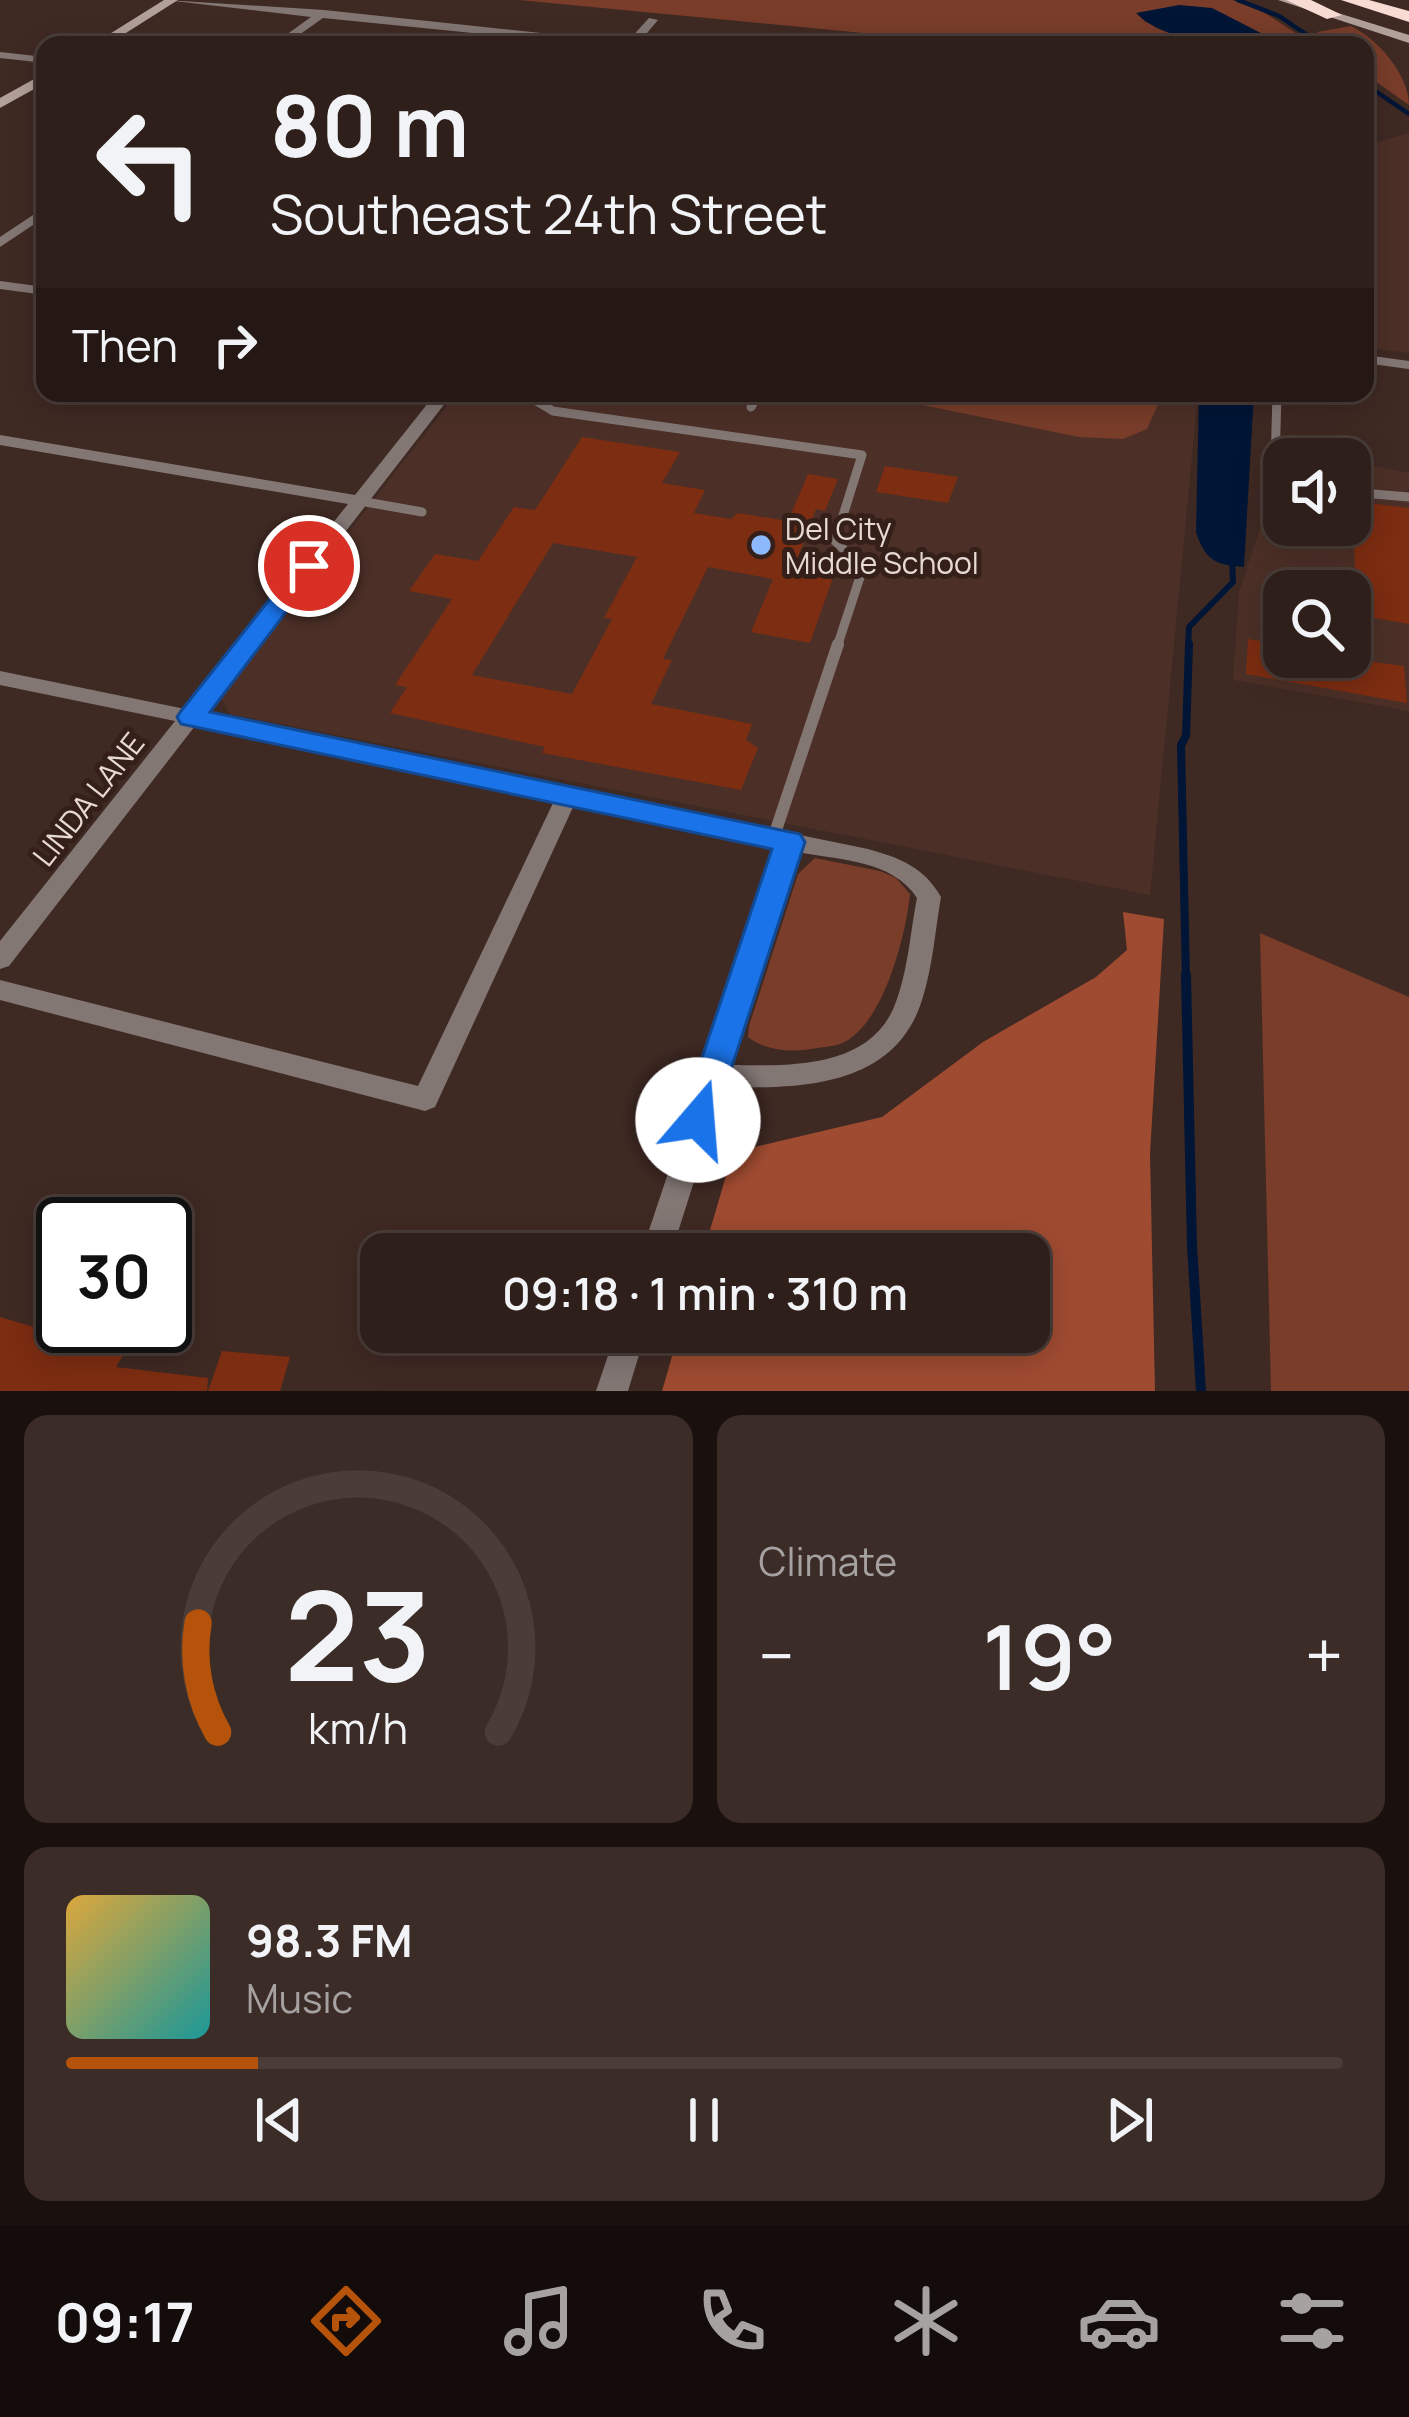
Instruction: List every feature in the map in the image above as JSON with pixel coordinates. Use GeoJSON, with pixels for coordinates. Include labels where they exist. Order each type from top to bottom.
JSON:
{"type":"FeatureCollection","features":[{"type":"Feature","properties":{"kind":"highway"},"geometry":{"type":"LineString","coordinates":[[1295,0],[1333,15]]}},
{"type":"Feature","properties":{"kind":"highway"},"geometry":{"type":"LineString","coordinates":[[1349,0],[1409,16]]}},
{"type":"Feature","properties":{"kind":"highway"},"geometry":{"type":"LineString","coordinates":[[1386,0],[1409,6]]}},
{"type":"Feature","properties":{"kind":"street"},"geometry":{"type":"LineString","coordinates":[[113,36],[171,0],[546,36]]}},
{"type":"Feature","properties":{"kind":"street"},"geometry":{"type":"LineString","coordinates":[[1284,0],[1409,39]]}},
{"type":"Feature","properties":{"kind":"street"},"geometry":{"type":"LineString","coordinates":[[291,36],[324,13]]}},
{"type":"Feature","properties":{"kind":"street"},"geometry":{"type":"LineString","coordinates":[[637,36],[653,20]]}},
{"type":"Feature","properties":{"kind":"street"},"geometry":{"type":"LineString","coordinates":[[465,36],[474,28]]}},
{"type":"Feature","properties":{"kind":"street"},"geometry":{"type":"LineString","coordinates":[[0,55],[36,59]]}},
{"type":"Feature","properties":{"kind":"street"},"geometry":{"type":"LineString","coordinates":[[0,104],[36,82]]}},
{"type":"Feature","properties":{"kind":"street"},"geometry":{"type":"LineString","coordinates":[[0,244],[36,218]]}},
{"type":"Feature","properties":{"kind":"street"},"geometry":{"type":"LineString","coordinates":[[0,285],[36,290]]}},
{"type":"Feature","properties":{"kind":"street","name":"LINDA LANE"},"geometry":{"type":"LineString","coordinates":[[0,959],[438,402]]}},
{"type":"Feature","properties":{"kind":"street"},"geometry":{"type":"LineString","coordinates":[[0,440],[359,501]]}},
{"type":"Feature","properties":{"kind":"street"},"geometry":{"type":"LineString","coordinates":[[0,678],[782,840],[896,866],[922,881],[929,897],[904,1016],[882,1046],[843,1068],[712,1076]]}},
{"type":"Feature","properties":{"kind":"street"},"geometry":{"type":"LineString","coordinates":[[0,990],[425,1099],[567,797]]}},
{"type":"Feature","properties":{"kind":"street"},"geometry":{"type":"LineString","coordinates":[[663,1233],[782,840]]}},
{"type":"Feature","properties":{"kind":"street"},"geometry":{"type":"LineString","coordinates":[[612,1391],[624,1353]]}},
{"type":"Feature","properties":{"kind":"lane"},"geometry":{"type":"LineString","coordinates":[[1374,359],[1409,364]]}},
{"type":"Feature","properties":{"kind":"lane"},"geometry":{"type":"LineString","coordinates":[[538,402],[553,411],[862,455],[835,541],[863,568],[782,840]]}},
{"type":"Feature","properties":{"kind":"lane"},"geometry":{"type":"LineString","coordinates":[[752,407],[754,402]]}},
{"type":"Feature","properties":{"kind":"lane"},"geometry":{"type":"LineString","coordinates":[[1275,438],[1276,402]]}},
{"type":"Feature","properties":{"kind":"lane"},"geometry":{"type":"LineString","coordinates":[[1371,494],[1409,497]]}},
{"type":"Feature","properties":{"kind":"lane"},"geometry":{"type":"LineString","coordinates":[[359,501],[422,512]]}},
{"type":"Feature","properties":{"kind":"shaded area"},"geometry":{"type":"Polygon","coordinates":[[[519,0],[1232,0],[1262,11],[1300,36],[1263,36],[1214,17],[1169,11],[1138,13],[1145,22],[1188,36],[893,36],[519,0]]]}},
{"type":"Feature","properties":{"kind":"shaded area"},"geometry":{"type":"Polygon","coordinates":[[[1351,26],[1365,36],[1322,36],[1317,32],[1351,26]]]}},
{"type":"Feature","properties":{"kind":"shaded area"},"geometry":{"type":"Polygon","coordinates":[[[1374,43],[1404,82],[1409,105],[1374,80],[1374,43]]]}},
{"type":"Feature","properties":{"kind":"shaded area"},"geometry":{"type":"Polygon","coordinates":[[[1409,133],[1409,353],[1374,348],[1374,143],[1409,133]]]}},
{"type":"Feature","properties":{"kind":"shaded area","name":"Del City Middle School"},"geometry":{"type":"Polygon","coordinates":[[[450,402],[1197,402],[1150,895],[230,714],[220,697],[450,402]]]}},
{"type":"Feature","properties":{"kind":"shaded area"},"geometry":{"type":"Polygon","coordinates":[[[907,402],[1159,402],[1147,429],[1123,439],[1079,437],[907,402]]]}},
{"type":"Feature","properties":{"kind":"shaded area"},"geometry":{"type":"Polygon","coordinates":[[[1371,465],[1409,473],[1409,711],[1233,680],[1239,592],[1263,519],[1263,546],[1371,546],[1371,465]]]}},
{"type":"Feature","properties":{"kind":"shaded area"},"geometry":{"type":"Polygon","coordinates":[[[815,858],[896,878],[910,894],[903,932],[880,1000],[855,1035],[830,1046],[771,1048],[748,1037],[749,1026],[798,874],[815,858]]]}},
{"type":"Feature","properties":{"kind":"shaded area"},"geometry":{"type":"Polygon","coordinates":[[[1123,912],[1164,919],[1150,1154],[1155,1391],[662,1391],[673,1353],[1050,1353],[1050,1233],[709,1233],[733,1152],[882,1117],[983,1042],[1096,977],[1127,950],[1123,912]]]}},
{"type":"Feature","properties":{"kind":"shaded area"},"geometry":{"type":"Polygon","coordinates":[[[1260,933],[1409,997],[1409,1391],[1271,1391],[1260,933]]]}},
{"type":"Feature","properties":{"kind":"water"},"geometry":{"type":"Polygon","coordinates":[[[1179,5],[1212,8],[1266,36],[1179,36],[1136,13],[1179,5]]]}},
{"type":"Feature","properties":{"kind":"water"},"geometry":{"type":"Polygon","coordinates":[[[1199,402],[1253,402],[1244,567],[1212,559],[1196,532],[1199,402]]]}},
{"type":"Feature","properties":{"kind":"building"},"geometry":{"type":"Polygon","coordinates":[[[582,437],[680,452],[662,483],[705,490],[694,513],[731,519],[738,513],[788,521],[808,474],[838,479],[825,511],[816,509],[795,565],[835,572],[810,643],[751,632],[773,579],[708,567],[663,659],[672,660],[651,704],[752,724],[746,740],[758,748],[741,790],[542,753],[545,747],[390,713],[407,687],[395,685],[452,599],[409,591],[435,554],[478,561],[514,507],[535,510],[582,437]],[[553,543],[472,675],[572,694],[612,619],[604,618],[637,557],[553,543]]]}},
{"type":"Feature","properties":{"kind":"building"},"geometry":{"type":"Polygon","coordinates":[[[885,466],[958,477],[948,503],[876,492],[885,466]]]}},
{"type":"Feature","properties":{"kind":"building"},"geometry":{"type":"Polygon","coordinates":[[[1371,503],[1409,508],[1409,624],[1371,617],[1371,570],[1355,570],[1354,546],[1371,546],[1371,503]]]}},
{"type":"Feature","properties":{"kind":"building"},"geometry":{"type":"Polygon","coordinates":[[[1248,639],[1263,641],[1263,677],[1246,674],[1248,639]]]}},
{"type":"Feature","properties":{"kind":"building"},"geometry":{"type":"Polygon","coordinates":[[[1371,662],[1404,666],[1407,703],[1268,678],[1371,678],[1371,662]]]}},
{"type":"Feature","properties":{"kind":"building"},"geometry":{"type":"Polygon","coordinates":[[[0,1317],[36,1328],[36,1353],[116,1353],[123,1355],[116,1367],[208,1378],[207,1391],[0,1391],[0,1317]]]}},
{"type":"Feature","properties":{"kind":"building"},"geometry":{"type":"Polygon","coordinates":[[[222,1351],[290,1357],[280,1391],[208,1391],[222,1351]]]}},
{"type":"Feature","properties":{"kind":"waterway"},"geometry":{"type":"LineString","coordinates":[[1238,0],[1279,16],[1309,36]]}},
{"type":"Feature","properties":{"kind":"waterway"},"geometry":{"type":"LineString","coordinates":[[1374,90],[1409,114]]}},
{"type":"Feature","properties":{"kind":"waterway"},"geometry":{"type":"LineString","coordinates":[[1188,647],[1189,627],[1233,582],[1232,557]]}},
{"type":"Feature","properties":{"kind":"waterway"},"geometry":{"type":"LineString","coordinates":[[1186,978],[1181,745],[1186,736],[1189,644]]}},
{"type":"Feature","properties":{"kind":"waterway"},"geometry":{"type":"LineString","coordinates":[[1186,975],[1192,1246],[1201,1391]]}},
{"type":"Feature","properties":{"kind":"place","name":"Del City Middle School"},"geometry":{"type":"Point","coordinates":[761,545]}},
{"type":"Feature","properties":{"kind":"route"},"geometry":{"type":"LineString","coordinates":[[309,566],[191,717],[790,842],[698,1120]]}}]}
